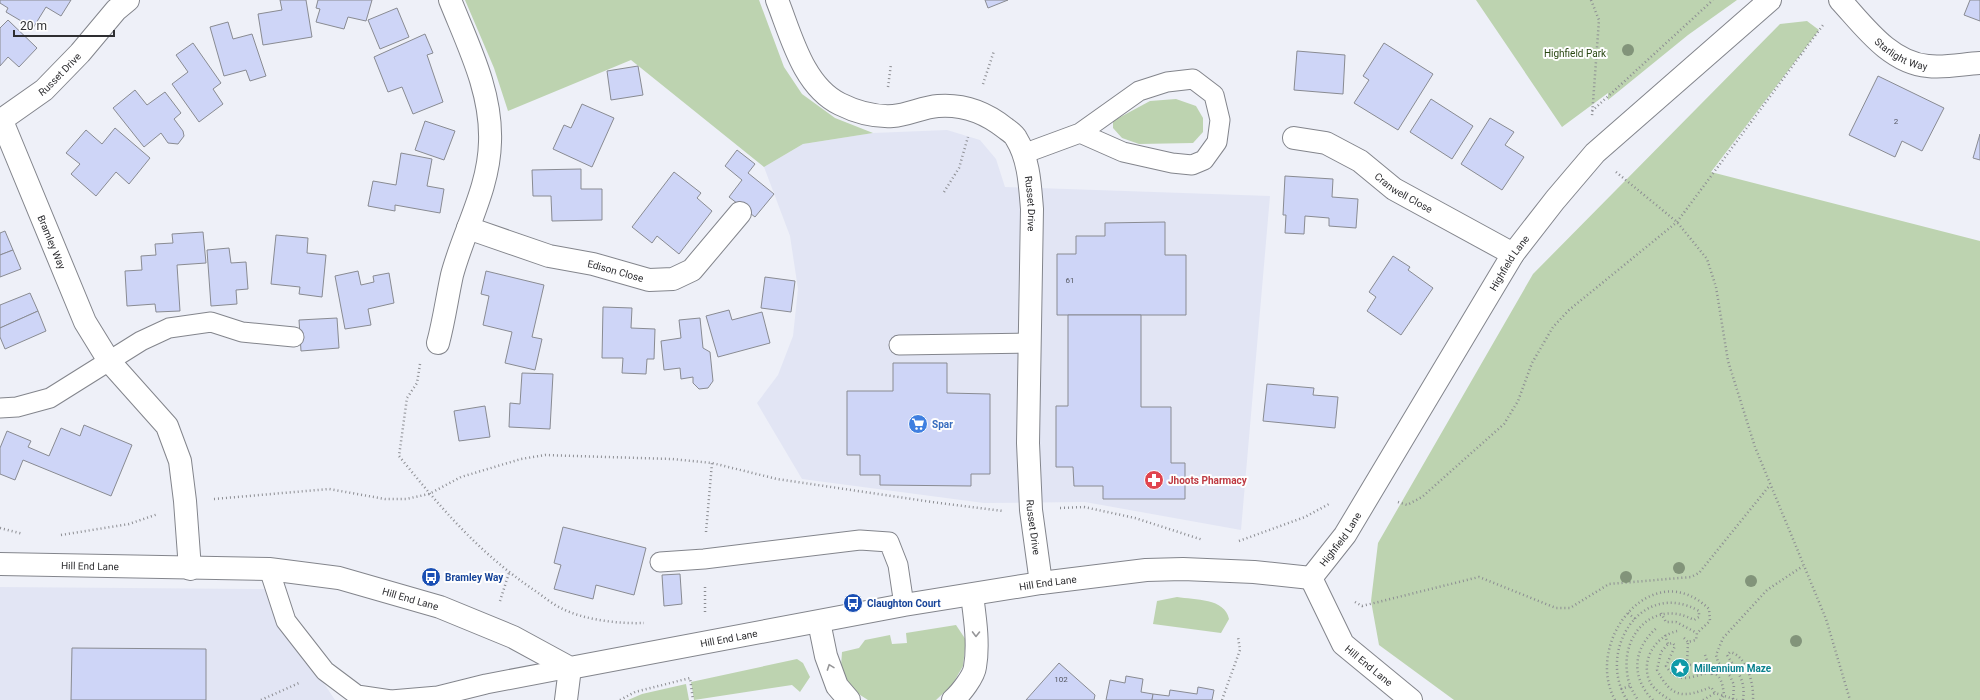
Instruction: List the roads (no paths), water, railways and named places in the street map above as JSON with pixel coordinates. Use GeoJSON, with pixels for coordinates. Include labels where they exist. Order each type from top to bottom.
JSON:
{"type":"FeatureCollection","features":[{"type":"Feature","properties":{"kind":"street","name":"Russet Drive"},"geometry":{"type":"LineString","coordinates":[[1,121],[44,90],[80,53],[116,10],[128,0]]}},
{"type":"Feature","properties":{"kind":"street"},"geometry":{"type":"LineString","coordinates":[[438,343],[452,275],[483,186],[490,142],[490,125],[480,72],[450,0]]}},
{"type":"Feature","properties":{"kind":"street","name":"Russet Drive"},"geometry":{"type":"LineString","coordinates":[[777,0],[803,65],[820,88],[840,104],[869,114],[894,116],[937,106],[959,106],[976,110],[996,121],[1016,137],[1023,154],[1029,176],[1032,209],[1028,443],[1031,510],[1041,583]]}},
{"type":"Feature","properties":{"kind":"street","name":"Highfield Lane"},"geometry":{"type":"LineString","coordinates":[[1311,578],[1346,535],[1513,254],[1555,200],[1595,153],[1770,0]]}},
{"type":"Feature","properties":{"kind":"street","name":"Starlight Way"},"geometry":{"type":"LineString","coordinates":[[1844,5],[1880,44],[1912,63],[1929,66],[1980,63]]}},
{"type":"Feature","properties":{"kind":"street","name":"Bramley Way"},"geometry":{"type":"LineString","coordinates":[[1,121],[84,322],[109,361],[167,426],[180,461],[190,568]]}},
{"type":"Feature","properties":{"kind":"street","name":"Cranwell Close"},"geometry":{"type":"LineString","coordinates":[[1294,138],[1326,143],[1333,146],[1360,161],[1394,189],[1513,254]]}},
{"type":"Feature","properties":{"kind":"street","name":"Edison Close"},"geometry":{"type":"LineString","coordinates":[[468,228],[549,256],[593,264],[649,280],[673,279],[692,270],[740,214]]}},
{"type":"Feature","properties":{"kind":"street","name":"Hill End Lane"},"geometry":{"type":"LineString","coordinates":[[0,564],[269,569],[339,578],[440,607],[513,638],[570,668],[904,605],[1041,583],[1146,570],[1183,569],[1254,572],[1311,578],[1343,644],[1411,700]]}},
{"type":"Feature","properties":{"kind":"street"},"geometry":{"type":"LineString","coordinates":[[954,700],[961,693],[975,668],[976,627],[972,595]]}},
{"type":"Feature","properties":{"kind":"street"},"geometry":{"type":"LineString","coordinates":[[819,622],[826,656],[837,686],[849,700]]}},
{"type":"Feature","properties":{"kind":"street"},"geometry":{"type":"LineString","coordinates":[[566,700],[570,668]]}},
{"type":"Feature","properties":{"kind":"lane"},"geometry":{"type":"LineString","coordinates":[[1023,154],[1080,133],[1139,91],[1167,82],[1193,79],[1214,95],[1220,120],[1217,142],[1204,160],[1192,165],[1172,163],[1123,152],[1080,133]]}},
{"type":"Feature","properties":{"kind":"lane"},"geometry":{"type":"LineString","coordinates":[[0,408],[17,407],[50,398],[141,340],[169,328],[211,322],[242,332],[294,337]]}},
{"type":"Feature","properties":{"kind":"lane"},"geometry":{"type":"LineString","coordinates":[[899,345],[1029,343]]}},
{"type":"Feature","properties":{"kind":"lane"},"geometry":{"type":"LineString","coordinates":[[660,562],[704,559],[860,540],[889,542],[898,565],[904,605]]}},
{"type":"Feature","properties":{"kind":"lane"},"geometry":{"type":"LineString","coordinates":[[269,569],[286,621],[325,671],[356,696],[391,700],[438,696],[486,684],[570,668]]}},
{"type":"Feature","properties":{"kind":"place","name":"Spar"},"geometry":{"type":"Point","coordinates":[918,424]}},
{"type":"Feature","properties":{"kind":"place","name":"Jhoots Pharmacy"},"geometry":{"type":"Point","coordinates":[1154,480]}},
{"type":"Feature","properties":{"kind":"place","name":"Bramley Way"},"geometry":{"type":"Point","coordinates":[431,577]}},
{"type":"Feature","properties":{"kind":"place","name":"Claughton Court"},"geometry":{"type":"Point","coordinates":[853,603]}},
{"type":"Feature","properties":{"kind":"place","name":"Millennium Maze"},"geometry":{"type":"Point","coordinates":[1680,668]}},
{"type":"Feature","properties":{"kind":"park label","name":"Highfield Park"},"geometry":{"type":"Point","coordinates":[1575,53]}}]}
